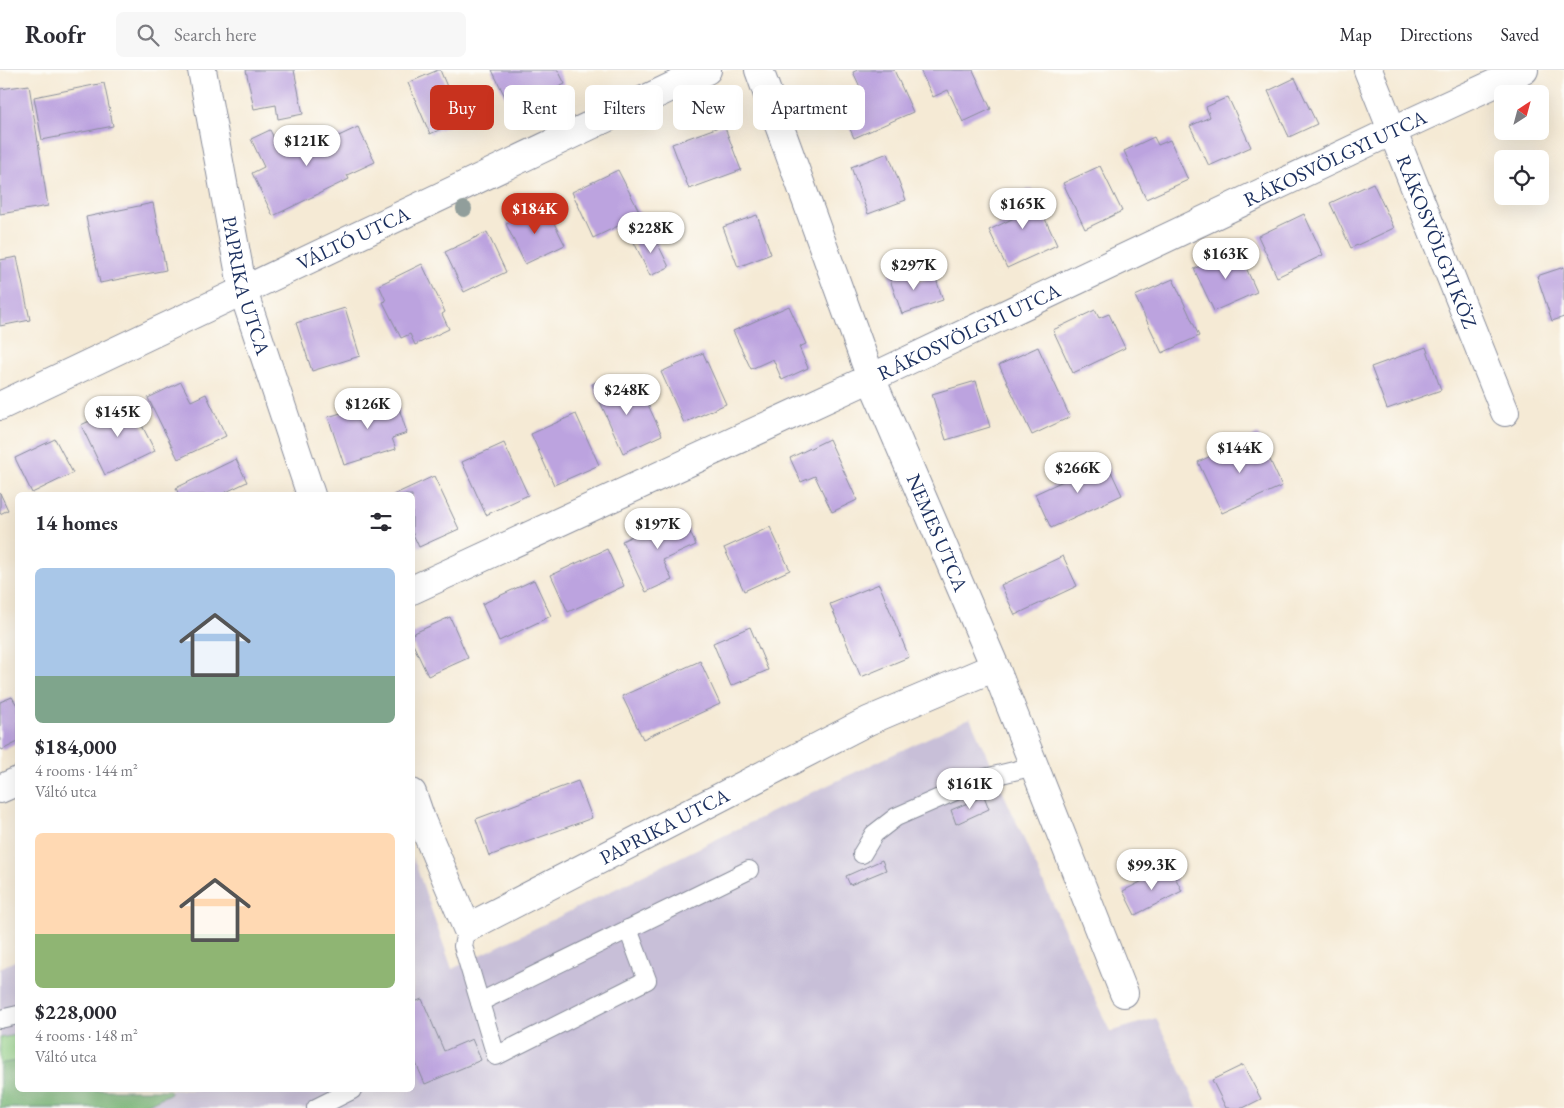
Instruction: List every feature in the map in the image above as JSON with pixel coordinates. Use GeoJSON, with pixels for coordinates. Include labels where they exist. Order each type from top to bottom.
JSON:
{"type":"FeatureCollection","features":[{"type":"Feature","properties":{"kind":"street","name":"PAPRIKA UTCA"},"geometry":{"type":"LineString","coordinates":[[202,70],[243,291],[310,492]]}},
{"type":"Feature","properties":{"kind":"street","name":"VÁLTÓ UTCA"},"geometry":{"type":"LineString","coordinates":[[0,406],[707,70]]}},
{"type":"Feature","properties":{"kind":"street","name":"NEMES UTCA"},"geometry":{"type":"LineString","coordinates":[[759,70],[871,378],[995,667],[1124,993]]}},
{"type":"Feature","properties":{"kind":"street","name":"RÁKOSVÖLGYI KÖZ"},"geometry":{"type":"LineString","coordinates":[[1368,70],[1505,412]]}},
{"type":"Feature","properties":{"kind":"street","name":"RÁKOSVÖLGYI UTCA"},"geometry":{"type":"LineString","coordinates":[[415,589],[871,378],[1524,70]]}},
{"type":"Feature","properties":{"kind":"street","name":"PAPRIKA UTCA"},"geometry":{"type":"LineString","coordinates":[[467,928],[868,722],[995,667]]}},
{"type":"Feature","properties":{"kind":"street"},"geometry":{"type":"LineString","coordinates":[[0,789],[15,782]]}},
{"type":"Feature","properties":{"kind":"street"},"geometry":{"type":"LineString","coordinates":[[415,812],[417,824],[467,928]]}},
{"type":"Feature","properties":{"kind":"lane"},"geometry":{"type":"LineString","coordinates":[[862,854],[874,834],[896,817],[985,778],[1034,766]]}},
{"type":"Feature","properties":{"kind":"lane"},"geometry":{"type":"LineString","coordinates":[[480,1002],[749,870]]}},
{"type":"Feature","properties":{"kind":"lane"},"geometry":{"type":"LineString","coordinates":[[467,928],[463,946],[496,1056],[647,980],[628,929]]}},
{"type":"Feature","properties":{"kind":"lane"},"geometry":{"type":"LineString","coordinates":[[0,1019],[15,1016]]}},
{"type":"Feature","properties":{"kind":"lane"},"geometry":{"type":"LineString","coordinates":[[316,1108],[348,1092]]}},
{"type":"Feature","properties":{"kind":"shaded area"},"geometry":{"type":"Polygon","coordinates":[[[970,718],[1110,1032],[1156,1018],[1198,1108],[0,1108],[0,968],[15,961],[15,1092],[415,1092],[415,863],[452,969],[788,804],[970,718]]]}},
{"type":"Feature","properties":{"kind":"green space"},"geometry":{"type":"Polygon","coordinates":[[[15,1035],[15,1092],[26,1092],[92,1108],[0,1108],[0,1038],[15,1035]]]}},
{"type":"Feature","properties":{"kind":"green space"},"geometry":{"type":"Polygon","coordinates":[[[15,1061],[15,1092],[171,1093],[140,1108],[0,1108],[0,1066],[3,1063],[15,1061]]]}},
{"type":"Feature","properties":{"kind":"building"},"geometry":{"type":"Polygon","coordinates":[[[246,70],[294,70],[303,114],[278,119],[276,105],[254,109],[246,70]]]}},
{"type":"Feature","properties":{"kind":"building"},"geometry":{"type":"Polygon","coordinates":[[[440,70],[446,85],[430,85],[430,130],[439,130],[430,134],[408,83],[440,70]]]}},
{"type":"Feature","properties":{"kind":"building"},"geometry":{"type":"Polygon","coordinates":[[[492,70],[558,70],[565,84],[504,85],[504,95],[492,70]]]}},
{"type":"Feature","properties":{"kind":"building"},"geometry":{"type":"Polygon","coordinates":[[[858,70],[894,70],[913,112],[854,138],[850,130],[865,130],[865,85],[859,85],[853,72],[858,70]]]}},
{"type":"Feature","properties":{"kind":"building"},"geometry":{"type":"Polygon","coordinates":[[[920,70],[973,70],[991,109],[963,122],[948,90],[933,97],[920,70]]]}},
{"type":"Feature","properties":{"kind":"building"},"geometry":{"type":"Polygon","coordinates":[[[1295,78],[1317,124],[1289,137],[1268,91],[1295,78]]]}},
{"type":"Feature","properties":{"kind":"building"},"geometry":{"type":"Polygon","coordinates":[[[104,83],[113,126],[42,140],[34,97],[104,83]]]}},
{"type":"Feature","properties":{"kind":"building"},"geometry":{"type":"Polygon","coordinates":[[[29,85],[48,206],[0,214],[0,89],[29,85]]]}},
{"type":"Feature","properties":{"kind":"building"},"geometry":{"type":"Polygon","coordinates":[[[1228,97],[1251,147],[1209,166],[1190,126],[1210,117],[1206,107],[1228,97]]]}},
{"type":"Feature","properties":{"kind":"building"},"geometry":{"type":"Polygon","coordinates":[[[358,127],[375,162],[347,175],[349,179],[273,216],[252,173],[264,167],[251,139],[270,130],[278,146],[298,136],[304,148],[328,136],[330,140],[358,127]]]}},
{"type":"Feature","properties":{"kind":"building"},"geometry":{"type":"Polygon","coordinates":[[[710,130],[726,130],[741,170],[689,189],[672,144],[710,130]]]}},
{"type":"Feature","properties":{"kind":"building"},"geometry":{"type":"Polygon","coordinates":[[[1154,137],[1158,145],[1170,140],[1188,180],[1146,199],[1124,151],[1154,137]]]}},
{"type":"Feature","properties":{"kind":"building"},"geometry":{"type":"Polygon","coordinates":[[[888,153],[906,200],[868,214],[851,167],[888,153]]]}},
{"type":"Feature","properties":{"kind":"building"},"geometry":{"type":"Polygon","coordinates":[[[1100,166],[1122,211],[1085,229],[1063,183],[1100,166]]]}},
{"type":"Feature","properties":{"kind":"building"},"geometry":{"type":"Polygon","coordinates":[[[618,170],[641,215],[593,238],[572,192],[618,170]]]}},
{"type":"Feature","properties":{"kind":"building"},"geometry":{"type":"Polygon","coordinates":[[[1373,183],[1394,228],[1351,248],[1330,203],[1373,183]]]}},
{"type":"Feature","properties":{"kind":"building"},"geometry":{"type":"Polygon","coordinates":[[[1031,188],[1057,245],[1007,268],[989,230],[1014,218],[1005,199],[1031,188]]]}},
{"type":"Feature","properties":{"kind":"building"},"geometry":{"type":"Polygon","coordinates":[[[153,203],[166,270],[100,283],[86,217],[153,203]]]}},
{"type":"Feature","properties":{"kind":"building"},"geometry":{"type":"Polygon","coordinates":[[[545,205],[565,245],[525,264],[506,224],[545,205]]]}},
{"type":"Feature","properties":{"kind":"building"},"geometry":{"type":"Polygon","coordinates":[[[1304,214],[1323,255],[1277,277],[1258,236],[1304,214]]]}},
{"type":"Feature","properties":{"kind":"building"},"geometry":{"type":"Polygon","coordinates":[[[757,215],[771,254],[738,267],[723,227],[757,215]]]}},
{"type":"Feature","properties":{"kind":"building"},"geometry":{"type":"Polygon","coordinates":[[[487,232],[506,272],[464,292],[445,252],[487,232]]]}},
{"type":"Feature","properties":{"kind":"building"},"geometry":{"type":"Polygon","coordinates":[[[652,232],[669,267],[650,276],[633,240],[652,232]]]}},
{"type":"Feature","properties":{"kind":"building"},"geometry":{"type":"Polygon","coordinates":[[[1238,250],[1257,292],[1214,311],[1194,269],[1238,250]]]}},
{"type":"Feature","properties":{"kind":"building"},"geometry":{"type":"Polygon","coordinates":[[[17,257],[30,320],[0,326],[0,260],[17,257]]]}},
{"type":"Feature","properties":{"kind":"building"},"geometry":{"type":"Polygon","coordinates":[[[422,264],[445,312],[442,314],[449,329],[415,345],[410,334],[401,338],[383,302],[386,301],[379,285],[422,264]]]}},
{"type":"Feature","properties":{"kind":"building"},"geometry":{"type":"Polygon","coordinates":[[[1564,267],[1564,317],[1552,321],[1537,276],[1564,267]]]}},
{"type":"Feature","properties":{"kind":"building"},"geometry":{"type":"Polygon","coordinates":[[[908,268],[914,283],[935,276],[943,300],[902,314],[888,274],[908,268]]]}},
{"type":"Feature","properties":{"kind":"building"},"geometry":{"type":"Polygon","coordinates":[[[1173,279],[1199,336],[1162,353],[1135,296],[1173,279]]]}},
{"type":"Feature","properties":{"kind":"building"},"geometry":{"type":"Polygon","coordinates":[[[789,306],[806,344],[799,347],[808,368],[782,380],[773,359],[751,369],[733,331],[789,306]]]}},
{"type":"Feature","properties":{"kind":"building"},"geometry":{"type":"Polygon","coordinates":[[[345,308],[360,356],[312,371],[296,323],[345,308]]]}},
{"type":"Feature","properties":{"kind":"building"},"geometry":{"type":"Polygon","coordinates":[[[1095,310],[1099,318],[1109,314],[1125,348],[1073,373],[1053,330],[1095,310]]]}},
{"type":"Feature","properties":{"kind":"building"},"geometry":{"type":"Polygon","coordinates":[[[1038,347],[1070,417],[1032,435],[999,365],[1038,347]]]}},
{"type":"Feature","properties":{"kind":"building"},"geometry":{"type":"Polygon","coordinates":[[[1426,347],[1441,390],[1387,409],[1371,367],[1426,347]]]}},
{"type":"Feature","properties":{"kind":"building"},"geometry":{"type":"Polygon","coordinates":[[[703,353],[726,404],[684,423],[661,372],[703,353]]]}},
{"type":"Feature","properties":{"kind":"building"},"geometry":{"type":"Polygon","coordinates":[[[611,375],[625,405],[644,396],[662,435],[623,453],[592,384],[611,375]]]}},
{"type":"Feature","properties":{"kind":"building"},"geometry":{"type":"Polygon","coordinates":[[[976,381],[990,427],[946,440],[932,394],[976,381]]]}},
{"type":"Feature","properties":{"kind":"building"},"geometry":{"type":"Polygon","coordinates":[[[181,382],[191,401],[206,394],[226,436],[178,459],[148,398],[181,382]]]}},
{"type":"Feature","properties":{"kind":"building"},"geometry":{"type":"Polygon","coordinates":[[[395,396],[407,433],[392,438],[396,449],[344,465],[328,417],[395,396]]]}},
{"type":"Feature","properties":{"kind":"building"},"geometry":{"type":"Polygon","coordinates":[[[130,402],[155,451],[105,475],[81,425],[130,402]]]}},
{"type":"Feature","properties":{"kind":"building"},"geometry":{"type":"Polygon","coordinates":[[[576,414],[599,465],[554,485],[531,434],[576,414]]]}},
{"type":"Feature","properties":{"kind":"building"},"geometry":{"type":"Polygon","coordinates":[[[1258,434],[1282,486],[1222,513],[1198,462],[1258,434]]]}},
{"type":"Feature","properties":{"kind":"building"},"geometry":{"type":"Polygon","coordinates":[[[55,439],[73,473],[32,492],[15,458],[55,439]]]}},
{"type":"Feature","properties":{"kind":"building"},"geometry":{"type":"Polygon","coordinates":[[[829,439],[857,500],[832,512],[815,476],[801,482],[790,458],[829,439]]]}},
{"type":"Feature","properties":{"kind":"building"},"geometry":{"type":"Polygon","coordinates":[[[504,443],[528,495],[486,515],[462,462],[504,443]]]}},
{"type":"Feature","properties":{"kind":"building"},"geometry":{"type":"Polygon","coordinates":[[[236,459],[247,482],[226,492],[178,492],[176,488],[236,459]]]}},
{"type":"Feature","properties":{"kind":"building"},"geometry":{"type":"Polygon","coordinates":[[[1106,461],[1122,495],[1051,528],[1035,494],[1106,461]]]}},
{"type":"Feature","properties":{"kind":"building"},"geometry":{"type":"Polygon","coordinates":[[[434,476],[459,529],[419,547],[415,538],[415,492],[399,492],[434,476]]]}},
{"type":"Feature","properties":{"kind":"building"},"geometry":{"type":"Polygon","coordinates":[[[0,493],[8,510],[0,514],[0,493]]]}},
{"type":"Feature","properties":{"kind":"building"},"geometry":{"type":"Polygon","coordinates":[[[681,513],[696,545],[663,560],[672,580],[646,592],[622,541],[681,513]]]}},
{"type":"Feature","properties":{"kind":"building"},"geometry":{"type":"Polygon","coordinates":[[[770,527],[790,570],[744,591],[724,548],[770,527]]]}},
{"type":"Feature","properties":{"kind":"building"},"geometry":{"type":"Polygon","coordinates":[[[607,549],[624,586],[568,612],[551,575],[607,549]]]}},
{"type":"Feature","properties":{"kind":"building"},"geometry":{"type":"Polygon","coordinates":[[[1063,556],[1077,586],[1015,615],[1001,585],[1063,556]]]}},
{"type":"Feature","properties":{"kind":"building"},"geometry":{"type":"Polygon","coordinates":[[[534,580],[551,616],[499,641],[482,604],[534,580]]]}},
{"type":"Feature","properties":{"kind":"building"},"geometry":{"type":"Polygon","coordinates":[[[879,584],[909,657],[861,677],[830,604],[879,584]]]}},
{"type":"Feature","properties":{"kind":"building"},"geometry":{"type":"Polygon","coordinates":[[[450,617],[468,658],[428,676],[415,648],[415,633],[450,617]]]}},
{"type":"Feature","properties":{"kind":"building"},"geometry":{"type":"Polygon","coordinates":[[[750,627],[768,670],[731,686],[713,643],[750,627]]]}},
{"type":"Feature","properties":{"kind":"building"},"geometry":{"type":"Polygon","coordinates":[[[700,661],[720,704],[643,739],[622,696],[700,661]]]}},
{"type":"Feature","properties":{"kind":"building"},"geometry":{"type":"Polygon","coordinates":[[[12,697],[15,702],[15,744],[2,750],[0,747],[0,702],[12,697]]]}},
{"type":"Feature","properties":{"kind":"building"},"geometry":{"type":"Polygon","coordinates":[[[578,781],[592,818],[489,856],[476,819],[578,781]]]}},
{"type":"Feature","properties":{"kind":"building"},"geometry":{"type":"Polygon","coordinates":[[[984,796],[989,809],[956,824],[951,810],[984,796]]]}},
{"type":"Feature","properties":{"kind":"building"},"geometry":{"type":"Polygon","coordinates":[[[882,860],[886,870],[850,885],[846,876],[882,860]]]}},
{"type":"Feature","properties":{"kind":"building"},"geometry":{"type":"Polygon","coordinates":[[[1170,867],[1182,891],[1135,915],[1123,891],[1170,867]]]}},
{"type":"Feature","properties":{"kind":"building"},"geometry":{"type":"Polygon","coordinates":[[[422,999],[444,1051],[472,1039],[481,1060],[425,1084],[415,1061],[415,1002],[422,999]]]}},
{"type":"Feature","properties":{"kind":"building"},"geometry":{"type":"Polygon","coordinates":[[[1243,1065],[1261,1099],[1243,1108],[1226,1108],[1212,1080],[1243,1065]]]}}]}
